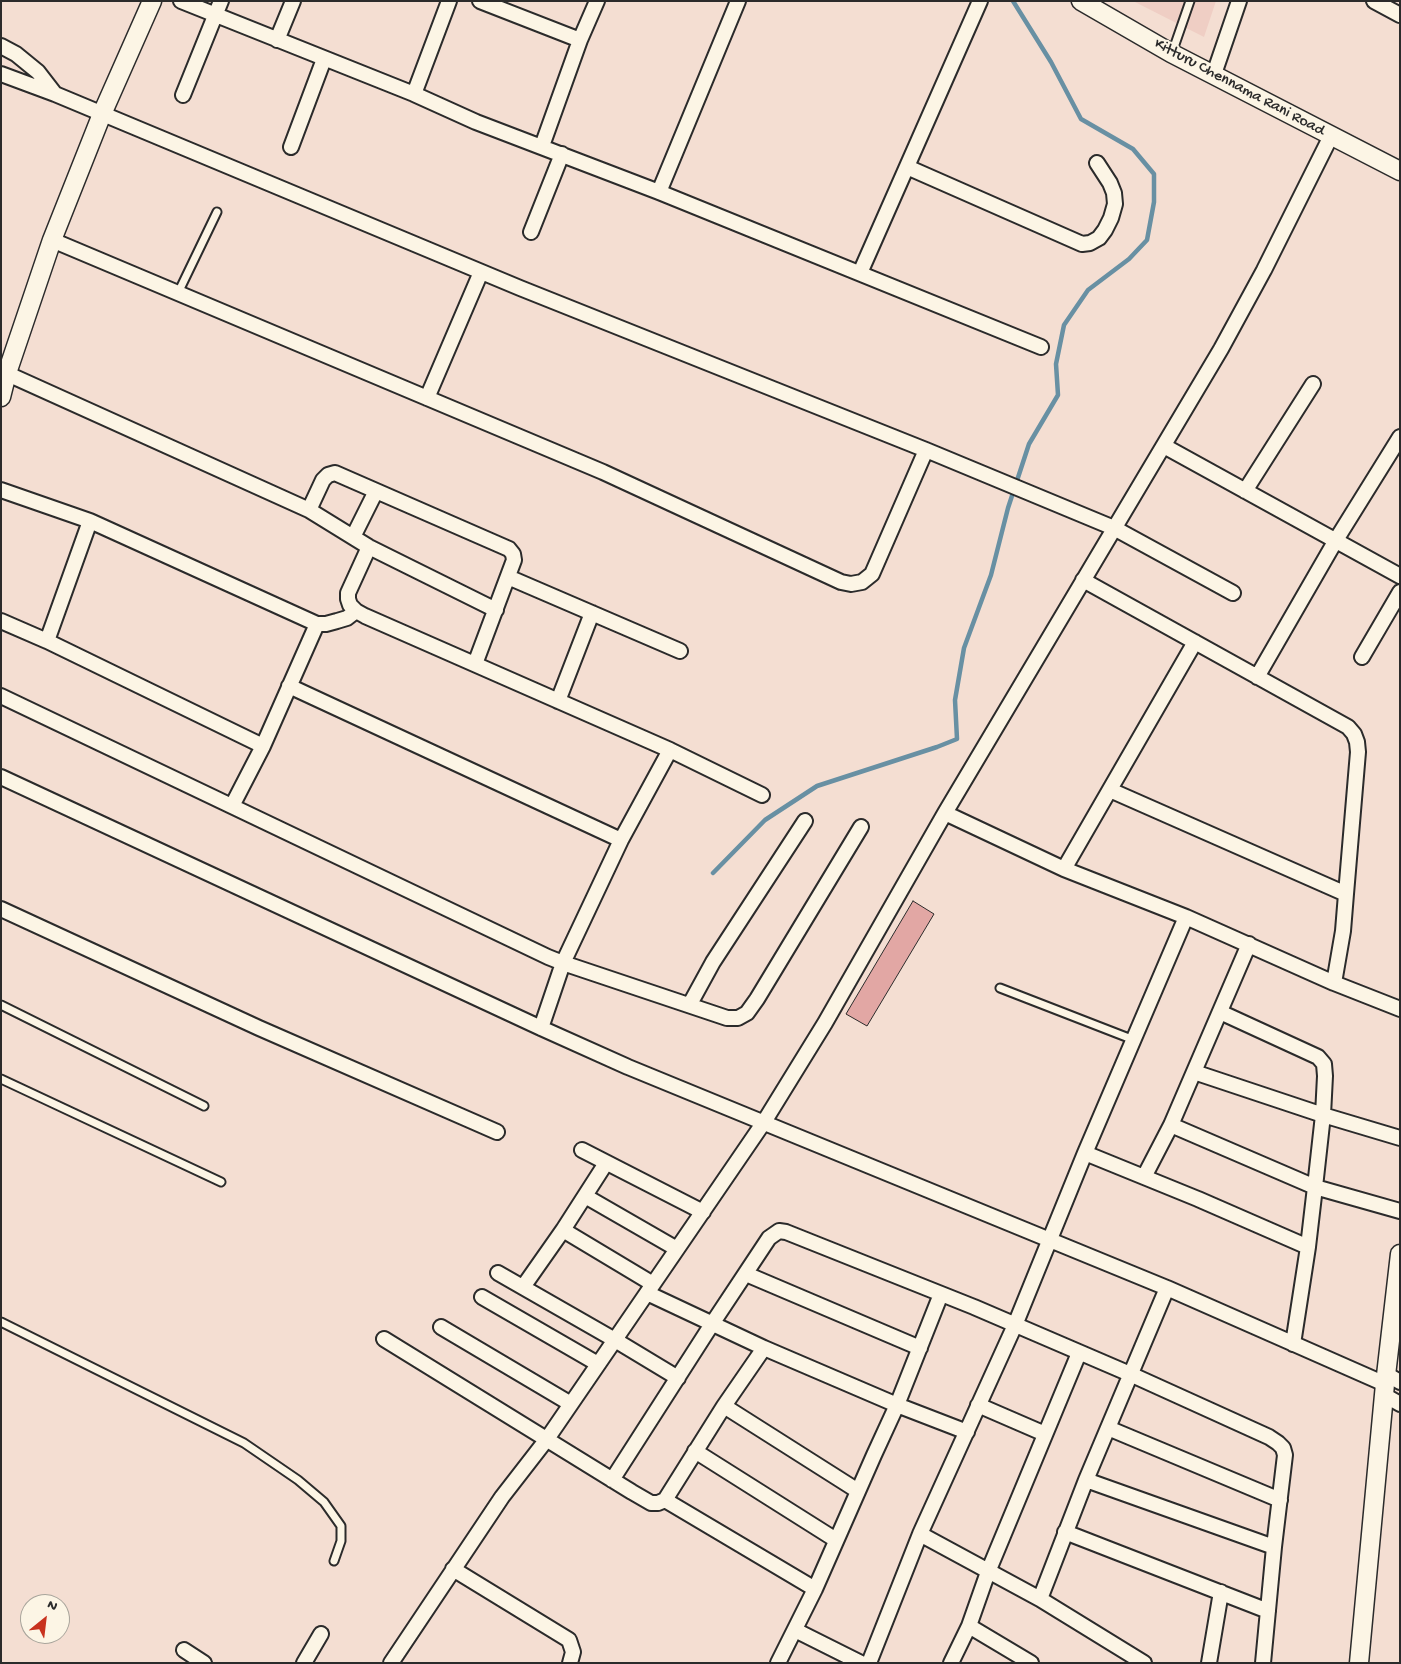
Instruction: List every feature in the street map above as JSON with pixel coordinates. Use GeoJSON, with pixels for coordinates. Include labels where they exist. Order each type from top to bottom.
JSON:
{"type":"FeatureCollection","features":[{"type":"Feature","properties":{"kind":"street"},"geometry":{"type":"LineString","coordinates":[[1,398],[4,372],[52,240],[102,114],[152,1]]}},
{"type":"Feature","properties":{"kind":"street"},"geometry":{"type":"LineString","coordinates":[[181,1],[414,94],[476,122],[659,192],[1041,347]]}},
{"type":"Feature","properties":{"kind":"street"},"geometry":{"type":"LineString","coordinates":[[183,95],[221,1]]}},
{"type":"Feature","properties":{"kind":"street"},"geometry":{"type":"LineString","coordinates":[[277,40],[293,1]]}},
{"type":"Feature","properties":{"kind":"street"},"geometry":{"type":"LineString","coordinates":[[414,94],[449,1]]}},
{"type":"Feature","properties":{"kind":"street"},"geometry":{"type":"LineString","coordinates":[[480,1],[580,40]]}},
{"type":"Feature","properties":{"kind":"street"},"geometry":{"type":"LineString","coordinates":[[542,146],[580,40],[597,1]]}},
{"type":"Feature","properties":{"kind":"street"},"geometry":{"type":"LineString","coordinates":[[659,192],[738,1]]}},
{"type":"Feature","properties":{"kind":"street"},"geometry":{"type":"LineString","coordinates":[[860,274],[980,1]]}},
{"type":"Feature","properties":{"kind":"street","name":"Kitturu Chennama Rani Road"},"geometry":{"type":"LineString","coordinates":[[1081,1],[1172,54],[1400,171]]}},
{"type":"Feature","properties":{"kind":"street"},"geometry":{"type":"LineString","coordinates":[[1214,74],[1239,1]]}},
{"type":"Feature","properties":{"kind":"street"},"geometry":{"type":"LineString","coordinates":[[1374,1],[1400,15]]}},
{"type":"Feature","properties":{"kind":"street"},"geometry":{"type":"LineString","coordinates":[[1,46],[16,54],[38,72],[55,94]]}},
{"type":"Feature","properties":{"kind":"street"},"geometry":{"type":"LineString","coordinates":[[291,147],[324,58]]}},
{"type":"Feature","properties":{"kind":"street"},"geometry":{"type":"LineString","coordinates":[[1,74],[55,94],[481,272],[926,450],[1114,528],[1233,593]]}},
{"type":"Feature","properties":{"kind":"street"},"geometry":{"type":"LineString","coordinates":[[391,1663],[502,1496],[547,1439],[703,1212],[764,1122],[825,1023],[945,813],[1222,349],[1331,136]]}},
{"type":"Feature","properties":{"kind":"street"},"geometry":{"type":"LineString","coordinates":[[531,232],[562,154]]}},
{"type":"Feature","properties":{"kind":"street"},"geometry":{"type":"LineString","coordinates":[[907,167],[1082,244],[1090,244],[1099,238],[1105,230],[1115,204],[1112,188],[1097,163]]}},
{"type":"Feature","properties":{"kind":"street"},"geometry":{"type":"LineString","coordinates":[[52,240],[603,472],[841,582],[851,584],[862,582],[872,574],[926,450]]}},
{"type":"Feature","properties":{"kind":"street"},"geometry":{"type":"LineString","coordinates":[[427,398],[481,272]]}},
{"type":"Feature","properties":{"kind":"street"},"geometry":{"type":"LineString","coordinates":[[4,372],[309,510],[353,538],[496,610]]}},
{"type":"Feature","properties":{"kind":"street"},"geometry":{"type":"LineString","coordinates":[[1245,490],[1312,384]]}},
{"type":"Feature","properties":{"kind":"street"},"geometry":{"type":"LineString","coordinates":[[1257,677],[1336,540],[1400,437]]}},
{"type":"Feature","properties":{"kind":"street"},"geometry":{"type":"LineString","coordinates":[[1164,446],[1400,576]]}},
{"type":"Feature","properties":{"kind":"street"},"geometry":{"type":"LineString","coordinates":[[309,510],[323,480],[328,475],[335,473],[509,549],[514,554],[514,560],[475,664]]}},
{"type":"Feature","properties":{"kind":"street"},"geometry":{"type":"LineString","coordinates":[[1,490],[90,521],[317,624],[326,624],[347,618],[356,611]]}},
{"type":"Feature","properties":{"kind":"street"},"geometry":{"type":"LineString","coordinates":[[353,538],[376,490]]}},
{"type":"Feature","properties":{"kind":"street"},"geometry":{"type":"LineString","coordinates":[[47,642],[90,521]]}},
{"type":"Feature","properties":{"kind":"street"},"geometry":{"type":"LineString","coordinates":[[370,547],[348,592],[350,606],[356,611],[670,750],[762,795]]}},
{"type":"Feature","properties":{"kind":"street"},"geometry":{"type":"LineString","coordinates":[[508,577],[680,651]]}},
{"type":"Feature","properties":{"kind":"street"},"geometry":{"type":"LineString","coordinates":[[1083,580],[1348,727],[1354,734],[1358,752],[1343,931],[1334,983]]}},
{"type":"Feature","properties":{"kind":"street"},"geometry":{"type":"LineString","coordinates":[[1362,657],[1400,592]]}},
{"type":"Feature","properties":{"kind":"street"},"geometry":{"type":"LineString","coordinates":[[558,701],[592,613]]}},
{"type":"Feature","properties":{"kind":"street"},"geometry":{"type":"LineString","coordinates":[[1,621],[263,746]]}},
{"type":"Feature","properties":{"kind":"street"},"geometry":{"type":"LineString","coordinates":[[232,806],[263,746],[317,624]]}},
{"type":"Feature","properties":{"kind":"street"},"geometry":{"type":"LineString","coordinates":[[1064,869],[1195,642]]}},
{"type":"Feature","properties":{"kind":"street"},"geometry":{"type":"LineString","coordinates":[[289,686],[621,840]]}},
{"type":"Feature","properties":{"kind":"street"},"geometry":{"type":"LineString","coordinates":[[1,696],[563,963],[690,1004],[727,1018],[738,1018],[747,1013],[861,827]]}},
{"type":"Feature","properties":{"kind":"street"},"geometry":{"type":"LineString","coordinates":[[541,1028],[563,963],[621,840],[670,750]]}},
{"type":"Feature","properties":{"kind":"street"},"geometry":{"type":"LineString","coordinates":[[1,777],[628,1067],[1167,1288],[1389,1384],[1400,1404]]}},
{"type":"Feature","properties":{"kind":"street"},"geometry":{"type":"LineString","coordinates":[[1110,790],[1346,894]]}},
{"type":"Feature","properties":{"kind":"street"},"geometry":{"type":"LineString","coordinates":[[945,813],[1064,869],[1186,917],[1334,983],[1400,1010]]}},
{"type":"Feature","properties":{"kind":"street"},"geometry":{"type":"LineString","coordinates":[[690,1004],[713,962],[805,820]]}},
{"type":"Feature","properties":{"kind":"street"},"geometry":{"type":"LineString","coordinates":[[1,909],[259,1028],[497,1132]]}},
{"type":"Feature","properties":{"kind":"street"},"geometry":{"type":"LineString","coordinates":[[869,1663],[920,1534],[1015,1325],[1085,1153],[1186,917]]}},
{"type":"Feature","properties":{"kind":"street"},"geometry":{"type":"LineString","coordinates":[[1144,1177],[1171,1125],[1249,944]]}},
{"type":"Feature","properties":{"kind":"street"},"geometry":{"type":"LineString","coordinates":[[1220,1012],[1318,1057],[1324,1064],[1325,1076],[1315,1187],[1294,1344]]}},
{"type":"Feature","properties":{"kind":"street"},"geometry":{"type":"LineString","coordinates":[[1194,1072],[1322,1115],[1400,1138]]}},
{"type":"Feature","properties":{"kind":"street"},"geometry":{"type":"LineString","coordinates":[[1171,1125],[1315,1187],[1400,1211]]}},
{"type":"Feature","properties":{"kind":"street"},"geometry":{"type":"LineString","coordinates":[[582,1150],[703,1212]]}},
{"type":"Feature","properties":{"kind":"street"},"geometry":{"type":"LineString","coordinates":[[1085,1153],[1308,1247]]}},
{"type":"Feature","properties":{"kind":"street"},"geometry":{"type":"LineString","coordinates":[[523,1287],[563,1230],[606,1163]]}},
{"type":"Feature","properties":{"kind":"street"},"geometry":{"type":"LineString","coordinates":[[585,1196],[677,1249]]}},
{"type":"Feature","properties":{"kind":"street"},"geometry":{"type":"LineString","coordinates":[[563,1230],[650,1289],[712,1324],[897,1405],[968,1432]]}},
{"type":"Feature","properties":{"kind":"street"},"geometry":{"type":"LineString","coordinates":[[612,1480],[769,1238],[778,1231],[786,1232],[941,1294],[1130,1374],[1278,1443],[1283,1448],[1285,1455],[1263,1663]]}},
{"type":"Feature","properties":{"kind":"street"},"geometry":{"type":"LineString","coordinates":[[1359,1663],[1389,1384],[1400,1254]]}},
{"type":"Feature","properties":{"kind":"street"},"geometry":{"type":"LineString","coordinates":[[498,1273],[678,1378]]}},
{"type":"Feature","properties":{"kind":"street"},"geometry":{"type":"LineString","coordinates":[[746,1274],[920,1348]]}},
{"type":"Feature","properties":{"kind":"street"},"geometry":{"type":"LineString","coordinates":[[1040,1599],[1086,1480],[1167,1288]]}},
{"type":"Feature","properties":{"kind":"street"},"geometry":{"type":"LineString","coordinates":[[778,1663],[815,1589],[897,1405],[941,1294]]}},
{"type":"Feature","properties":{"kind":"street"},"geometry":{"type":"LineString","coordinates":[[482,1297],[598,1364]]}},
{"type":"Feature","properties":{"kind":"street"},"geometry":{"type":"LineString","coordinates":[[441,1327],[571,1404]]}},
{"type":"Feature","properties":{"kind":"street"},"geometry":{"type":"LineString","coordinates":[[384,1339],[651,1503],[665,1500],[724,1406],[764,1348]]}},
{"type":"Feature","properties":{"kind":"street"},"geometry":{"type":"LineString","coordinates":[[951,1663],[969,1626],[988,1572],[1079,1353]]}},
{"type":"Feature","properties":{"kind":"street"},"geometry":{"type":"LineString","coordinates":[[724,1406],[858,1491]]}},
{"type":"Feature","properties":{"kind":"street"},"geometry":{"type":"LineString","coordinates":[[978,1406],[1045,1434]]}},
{"type":"Feature","properties":{"kind":"street"},"geometry":{"type":"LineString","coordinates":[[1108,1428],[1280,1500]]}},
{"type":"Feature","properties":{"kind":"street"},"geometry":{"type":"LineString","coordinates":[[695,1451],[836,1540]]}},
{"type":"Feature","properties":{"kind":"street"},"geometry":{"type":"LineString","coordinates":[[1086,1480],[1274,1547]]}},
{"type":"Feature","properties":{"kind":"street"},"geometry":{"type":"LineString","coordinates":[[665,1500],[815,1589]]}},
{"type":"Feature","properties":{"kind":"street"},"geometry":{"type":"LineString","coordinates":[[1065,1532],[1268,1610]]}},
{"type":"Feature","properties":{"kind":"street"},"geometry":{"type":"LineString","coordinates":[[920,1534],[1040,1599],[1144,1663]]}},
{"type":"Feature","properties":{"kind":"street"},"geometry":{"type":"LineString","coordinates":[[453,1569],[570,1640],[574,1652],[570,1663]]}},
{"type":"Feature","properties":{"kind":"street"},"geometry":{"type":"LineString","coordinates":[[1209,1663],[1221,1592]]}},
{"type":"Feature","properties":{"kind":"street"},"geometry":{"type":"LineString","coordinates":[[969,1626],[1031,1663]]}},
{"type":"Feature","properties":{"kind":"street"},"geometry":{"type":"LineString","coordinates":[[795,1630],[862,1663]]}},
{"type":"Feature","properties":{"kind":"street"},"geometry":{"type":"LineString","coordinates":[[304,1663],[321,1634]]}},
{"type":"Feature","properties":{"kind":"street"},"geometry":{"type":"LineString","coordinates":[[184,1650],[204,1663]]}},
{"type":"Feature","properties":{"kind":"lane"},"geometry":{"type":"LineString","coordinates":[[1172,54],[1190,1]]}},
{"type":"Feature","properties":{"kind":"lane"},"geometry":{"type":"LineString","coordinates":[[178,293],[217,212]]}},
{"type":"Feature","properties":{"kind":"lane"},"geometry":{"type":"LineString","coordinates":[[1000,988],[1134,1040]]}},
{"type":"Feature","properties":{"kind":"lane"},"geometry":{"type":"LineString","coordinates":[[1,1004],[204,1106]]}},
{"type":"Feature","properties":{"kind":"lane"},"geometry":{"type":"LineString","coordinates":[[1,1079],[221,1182]]}},
{"type":"Feature","properties":{"kind":"lane"},"geometry":{"type":"LineString","coordinates":[[1,1322],[244,1442],[298,1480],[324,1502],[341,1526],[341,1541],[334,1561]]}},
{"type":"Feature","properties":{"kind":"shaded area"},"geometry":{"type":"Polygon","coordinates":[[[1133,1],[1216,1],[1204,37],[1133,1]]]}},
{"type":"Feature","properties":{"kind":"building"},"geometry":{"type":"Polygon","coordinates":[[[913,901],[934,914],[867,1026],[846,1014],[913,901]]]}},
{"type":"Feature","properties":{"kind":"waterway"},"geometry":{"type":"LineString","coordinates":[[713,873],[765,820],[817,786],[957,739],[955,700],[964,648],[991,575],[1008,508],[1029,444],[1058,395],[1056,364],[1064,325],[1088,290],[1129,259],[1147,240],[1154,202],[1154,174],[1133,149],[1081,119],[1051,62],[1013,1]]}}]}
